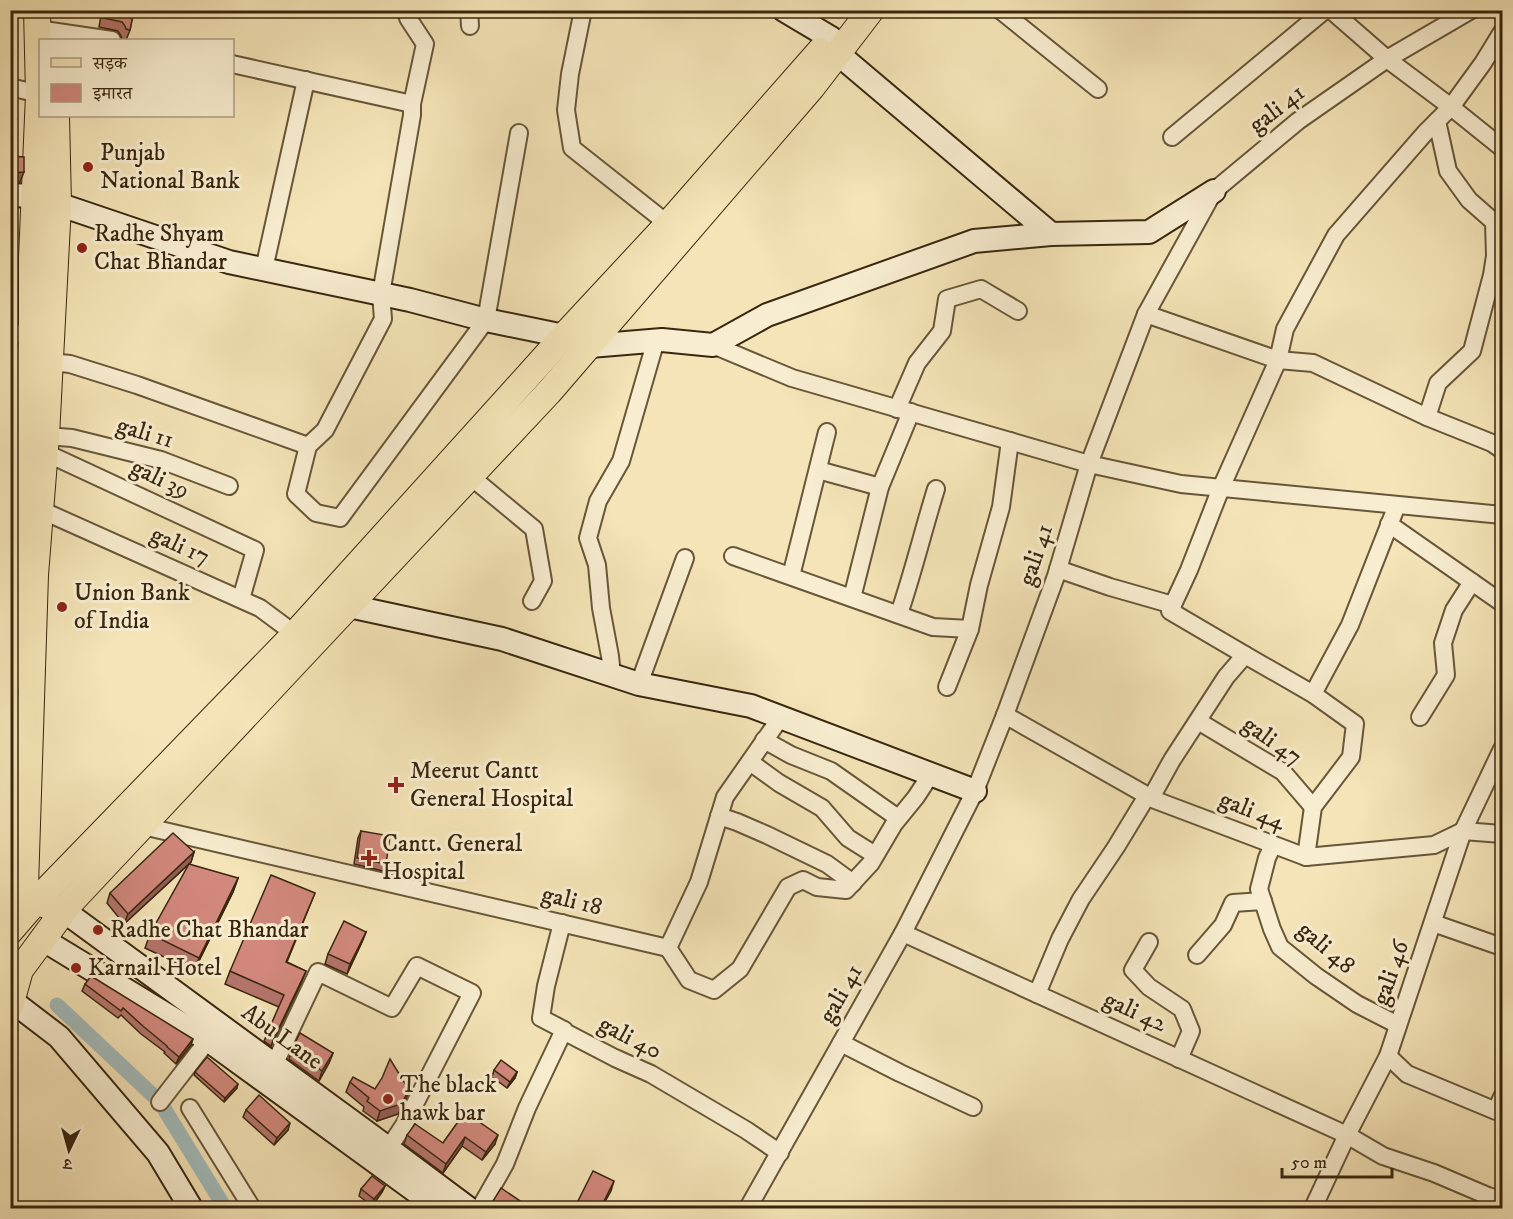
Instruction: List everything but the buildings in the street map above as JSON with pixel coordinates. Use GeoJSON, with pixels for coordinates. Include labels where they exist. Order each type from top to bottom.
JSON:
{"type":"FeatureCollection","features":[{"type":"Feature","properties":{"kind":"main road"},"geometry":{"type":"LineString","coordinates":[[11,1003],[20,969],[64,911],[549,392],[812,87],[852,10]]}},
{"type":"Feature","properties":{"kind":"main road"},"geometry":{"type":"LineString","coordinates":[[42,939],[11,929],[295,634],[564,336],[834,46],[871,10]]}},
{"type":"Feature","properties":{"kind":"main road"},"geometry":{"type":"LineString","coordinates":[[46,39],[48,24]]}},
{"type":"Feature","properties":{"kind":"main road"},"geometry":{"type":"LineString","coordinates":[[39,94],[32,258],[21,334],[25,506],[35,575],[25,886],[28,895],[36,901],[64,911]]}},
{"type":"Feature","properties":{"kind":"main road"},"geometry":{"type":"LineString","coordinates":[[10,679],[16,568],[25,506],[45,444],[50,362],[34,199],[56,117]]}},
{"type":"Feature","properties":{"kind":"street"},"geometry":{"type":"LineString","coordinates":[[407,10],[408,18],[425,44],[412,104],[381,294],[382,319],[325,430],[308,446],[296,494],[316,513],[340,518],[486,320],[519,133]]}},
{"type":"Feature","properties":{"kind":"street"},"geometry":{"type":"LineString","coordinates":[[583,10],[570,74],[566,110],[572,148],[668,224]]}},
{"type":"Feature","properties":{"kind":"street"},"geometry":{"type":"LineString","coordinates":[[784,10],[834,46],[1051,234]]}},
{"type":"Feature","properties":{"kind":"street"},"geometry":{"type":"LineString","coordinates":[[1000,10],[1098,89]]}},
{"type":"Feature","properties":{"kind":"street","name":"gali 41"},"geometry":{"type":"LineString","coordinates":[[748,1209],[903,933],[975,791],[1058,568],[1089,464],[1146,314],[1214,191],[1298,121],[1387,59],[1471,10]]}},
{"type":"Feature","properties":{"kind":"street"},"geometry":{"type":"LineString","coordinates":[[1172,137],[1325,11],[1332,11],[1387,59],[1503,148]]}},
{"type":"Feature","properties":{"kind":"street"},"geometry":{"type":"LineString","coordinates":[[48,24],[108,39]]}},
{"type":"Feature","properties":{"kind":"street"},"geometry":{"type":"LineString","coordinates":[[1306,857],[1313,807],[1351,757],[1355,724],[1313,694],[1170,611],[1278,360],[1285,329],[1336,235],[1425,133],[1451,107],[1503,32]]}},
{"type":"Feature","properties":{"kind":"street"},"geometry":{"type":"LineString","coordinates":[[234,64],[412,104]]}},
{"type":"Feature","properties":{"kind":"street"},"geometry":{"type":"LineString","coordinates":[[264,269],[306,80]]}},
{"type":"Feature","properties":{"kind":"street"},"geometry":{"type":"LineString","coordinates":[[10,87],[39,94]]}},
{"type":"Feature","properties":{"kind":"street"},"geometry":{"type":"LineString","coordinates":[[1427,417],[1438,383],[1472,351],[1495,255],[1494,222],[1469,200],[1448,171],[1437,121]]}},
{"type":"Feature","properties":{"kind":"street"},"geometry":{"type":"LineString","coordinates":[[713,345],[767,315],[974,241],[1051,234],[1149,232],[1214,191]]}},
{"type":"Feature","properties":{"kind":"street"},"geometry":{"type":"LineString","coordinates":[[34,199],[229,262],[564,336],[590,346],[656,340],[713,345],[792,378],[1089,464],[1181,484],[1503,515]]}},
{"type":"Feature","properties":{"kind":"street"},"geometry":{"type":"LineString","coordinates":[[852,598],[880,487],[917,363],[942,331],[948,299],[981,289],[1018,311]]}},
{"type":"Feature","properties":{"kind":"street"},"geometry":{"type":"LineString","coordinates":[[1146,314],[1278,360],[1313,363],[1503,450]]}},
{"type":"Feature","properties":{"kind":"street"},"geometry":{"type":"LineString","coordinates":[[612,675],[601,608],[597,565],[588,538],[598,501],[621,461],[656,340]]}},
{"type":"Feature","properties":{"kind":"street"},"geometry":{"type":"LineString","coordinates":[[50,362],[70,364],[137,385],[308,446]]}},
{"type":"Feature","properties":{"kind":"street"},"geometry":{"type":"LineString","coordinates":[[790,576],[827,432]]}},
{"type":"Feature","properties":{"kind":"street","name":"gali 11"},"geometry":{"type":"LineString","coordinates":[[45,444],[72,438],[161,460],[229,486]]}},
{"type":"Feature","properties":{"kind":"street"},"geometry":{"type":"LineString","coordinates":[[947,687],[970,629],[979,585],[1001,507],[1010,441]]}},
{"type":"Feature","properties":{"kind":"street","name":"gali 39"},"geometry":{"type":"LineString","coordinates":[[45,444],[255,550],[241,600]]}},
{"type":"Feature","properties":{"kind":"street"},"geometry":{"type":"LineString","coordinates":[[818,470],[880,487]]}},
{"type":"Feature","properties":{"kind":"street"},"geometry":{"type":"LineString","coordinates":[[471,476],[534,529],[543,581],[532,601]]}},
{"type":"Feature","properties":{"kind":"street"},"geometry":{"type":"LineString","coordinates":[[899,614],[936,489]]}},
{"type":"Feature","properties":{"kind":"street"},"geometry":{"type":"LineString","coordinates":[[1313,694],[1350,625],[1397,505]]}},
{"type":"Feature","properties":{"kind":"street","name":"gali 17"},"geometry":{"type":"LineString","coordinates":[[25,506],[260,608],[295,634]]}},
{"type":"Feature","properties":{"kind":"street"},"geometry":{"type":"LineString","coordinates":[[1389,524],[1503,603]]}},
{"type":"Feature","properties":{"kind":"street"},"geometry":{"type":"LineString","coordinates":[[733,555],[933,627],[970,629]]}},
{"type":"Feature","properties":{"kind":"street"},"geometry":{"type":"LineString","coordinates":[[639,684],[685,558]]}},
{"type":"Feature","properties":{"kind":"street"},"geometry":{"type":"LineString","coordinates":[[1058,568],[1110,587],[1173,605]]}},
{"type":"Feature","properties":{"kind":"street"},"geometry":{"type":"LineString","coordinates":[[1420,717],[1446,675],[1443,643],[1454,610],[1472,582]]}},
{"type":"Feature","properties":{"kind":"street"},"geometry":{"type":"LineString","coordinates":[[349,606],[502,639],[639,684],[751,706],[975,791]]}},
{"type":"Feature","properties":{"kind":"street"},"geometry":{"type":"LineString","coordinates":[[1037,994],[1060,939],[1081,899],[1226,677],[1245,655]]}},
{"type":"Feature","properties":{"kind":"street","name":"gali 44"},"geometry":{"type":"LineString","coordinates":[[1005,715],[1149,797],[1306,857],[1434,845],[1463,831]]}},
{"type":"Feature","properties":{"kind":"street"},"geometry":{"type":"LineString","coordinates":[[781,717],[725,797],[699,882],[668,948],[689,980],[714,990],[740,969],[788,887],[803,880],[817,887],[846,890],[871,863],[898,818],[916,797],[931,774]]}},
{"type":"Feature","properties":{"kind":"street","name":"gali 47"},"geometry":{"type":"LineString","coordinates":[[1198,721],[1283,772],[1313,807]]}},
{"type":"Feature","properties":{"kind":"street"},"geometry":{"type":"LineString","coordinates":[[764,740],[791,755],[831,771],[898,818]]}},
{"type":"Feature","properties":{"kind":"street","name":"gali 46"},"geometry":{"type":"LineString","coordinates":[[1313,1209],[1347,1135],[1388,1056],[1463,831],[1503,748]]}},
{"type":"Feature","properties":{"kind":"street"},"geometry":{"type":"LineString","coordinates":[[750,762],[779,783],[822,808],[848,838],[875,855]]}},
{"type":"Feature","properties":{"kind":"street"},"geometry":{"type":"LineString","coordinates":[[719,816],[767,835],[827,864],[853,883]]}},
{"type":"Feature","properties":{"kind":"street","name":"gali 18"},"geometry":{"type":"LineString","coordinates":[[143,826],[668,948]]}},
{"type":"Feature","properties":{"kind":"street"},"geometry":{"type":"LineString","coordinates":[[1463,831],[1503,834]]}},
{"type":"Feature","properties":{"kind":"street","name":"gali 48"},"geometry":{"type":"LineString","coordinates":[[1273,845],[1259,889],[1280,947],[1316,976],[1358,1004],[1398,1025]]}},
{"type":"Feature","properties":{"kind":"street"},"geometry":{"type":"LineString","coordinates":[[1197,955],[1223,925],[1233,903],[1263,901]]}},
{"type":"Feature","properties":{"kind":"street","name":"Abu Lane"},"geometry":{"type":"LineString","coordinates":[[64,911],[274,1065],[383,1157],[439,1209]]}},
{"type":"Feature","properties":{"kind":"street","name":"gali 40"},"geometry":{"type":"LineString","coordinates":[[562,923],[546,986],[541,1018],[615,1058],[651,1074],[746,1130],[780,1153]]}},
{"type":"Feature","properties":{"kind":"street"},"geometry":{"type":"LineString","coordinates":[[1433,923],[1503,947]]}},
{"type":"Feature","properties":{"kind":"street","name":"gali 42"},"geometry":{"type":"LineString","coordinates":[[903,933],[1347,1135],[1383,1156],[1503,1200]]}},
{"type":"Feature","properties":{"kind":"street","name":"Abu Lane"},"geometry":{"type":"LineString","coordinates":[[42,939],[208,1040],[383,1157],[468,1209]]}},
{"type":"Feature","properties":{"kind":"street"},"geometry":{"type":"LineString","coordinates":[[1149,942],[1133,970],[1149,987],[1182,1009],[1191,1031],[1179,1059]]}},
{"type":"Feature","properties":{"kind":"street"},"geometry":{"type":"LineString","coordinates":[[274,1065],[318,972],[392,1008],[417,966],[472,993],[404,1125],[383,1157]]}},
{"type":"Feature","properties":{"kind":"street"},"geometry":{"type":"LineString","coordinates":[[11,1003],[59,1037],[158,1153],[191,1209]]}},
{"type":"Feature","properties":{"kind":"street"},"geometry":{"type":"LineString","coordinates":[[480,1209],[505,1164],[527,1108],[564,1030]]}},
{"type":"Feature","properties":{"kind":"street"},"geometry":{"type":"LineString","coordinates":[[160,1102],[208,1040]]}},
{"type":"Feature","properties":{"kind":"street"},"geometry":{"type":"LineString","coordinates":[[842,1043],[973,1107]]}},
{"type":"Feature","properties":{"kind":"street"},"geometry":{"type":"LineString","coordinates":[[1388,1056],[1407,1074],[1496,1111],[1503,1097]]}},
{"type":"Feature","properties":{"kind":"street"},"geometry":{"type":"LineString","coordinates":[[190,1108],[252,1209]]}},
{"type":"Feature","properties":{"kind":"waterway"},"geometry":{"type":"LineString","coordinates":[[57,1005],[160,1102],[225,1208]]}},
{"type":"Feature","properties":{"kind":"place","name":"Punjab National Bank"},"geometry":{"type":"Point","coordinates":[88,167]}},
{"type":"Feature","properties":{"kind":"place","name":"Radhe Shyam Chat Bhandar"},"geometry":{"type":"Point","coordinates":[82,248]}},
{"type":"Feature","properties":{"kind":"place","name":"Union Bank of India"},"geometry":{"type":"Point","coordinates":[62,607]}},
{"type":"Feature","properties":{"kind":"place","name":"Meerut Cantt General Hospital"},"geometry":{"type":"Point","coordinates":[396,785]}},
{"type":"Feature","properties":{"kind":"place","name":"Cantt. General Hospital"},"geometry":{"type":"Point","coordinates":[369,858]}},
{"type":"Feature","properties":{"kind":"place","name":"Radhe Chat Bhandar"},"geometry":{"type":"Point","coordinates":[98,930]}},
{"type":"Feature","properties":{"kind":"place","name":"Karnail Hotel"},"geometry":{"type":"Point","coordinates":[76,968]}},
{"type":"Feature","properties":{"kind":"place","name":"The black hawk bar"},"geometry":{"type":"Point","coordinates":[388,1099]}}]}
